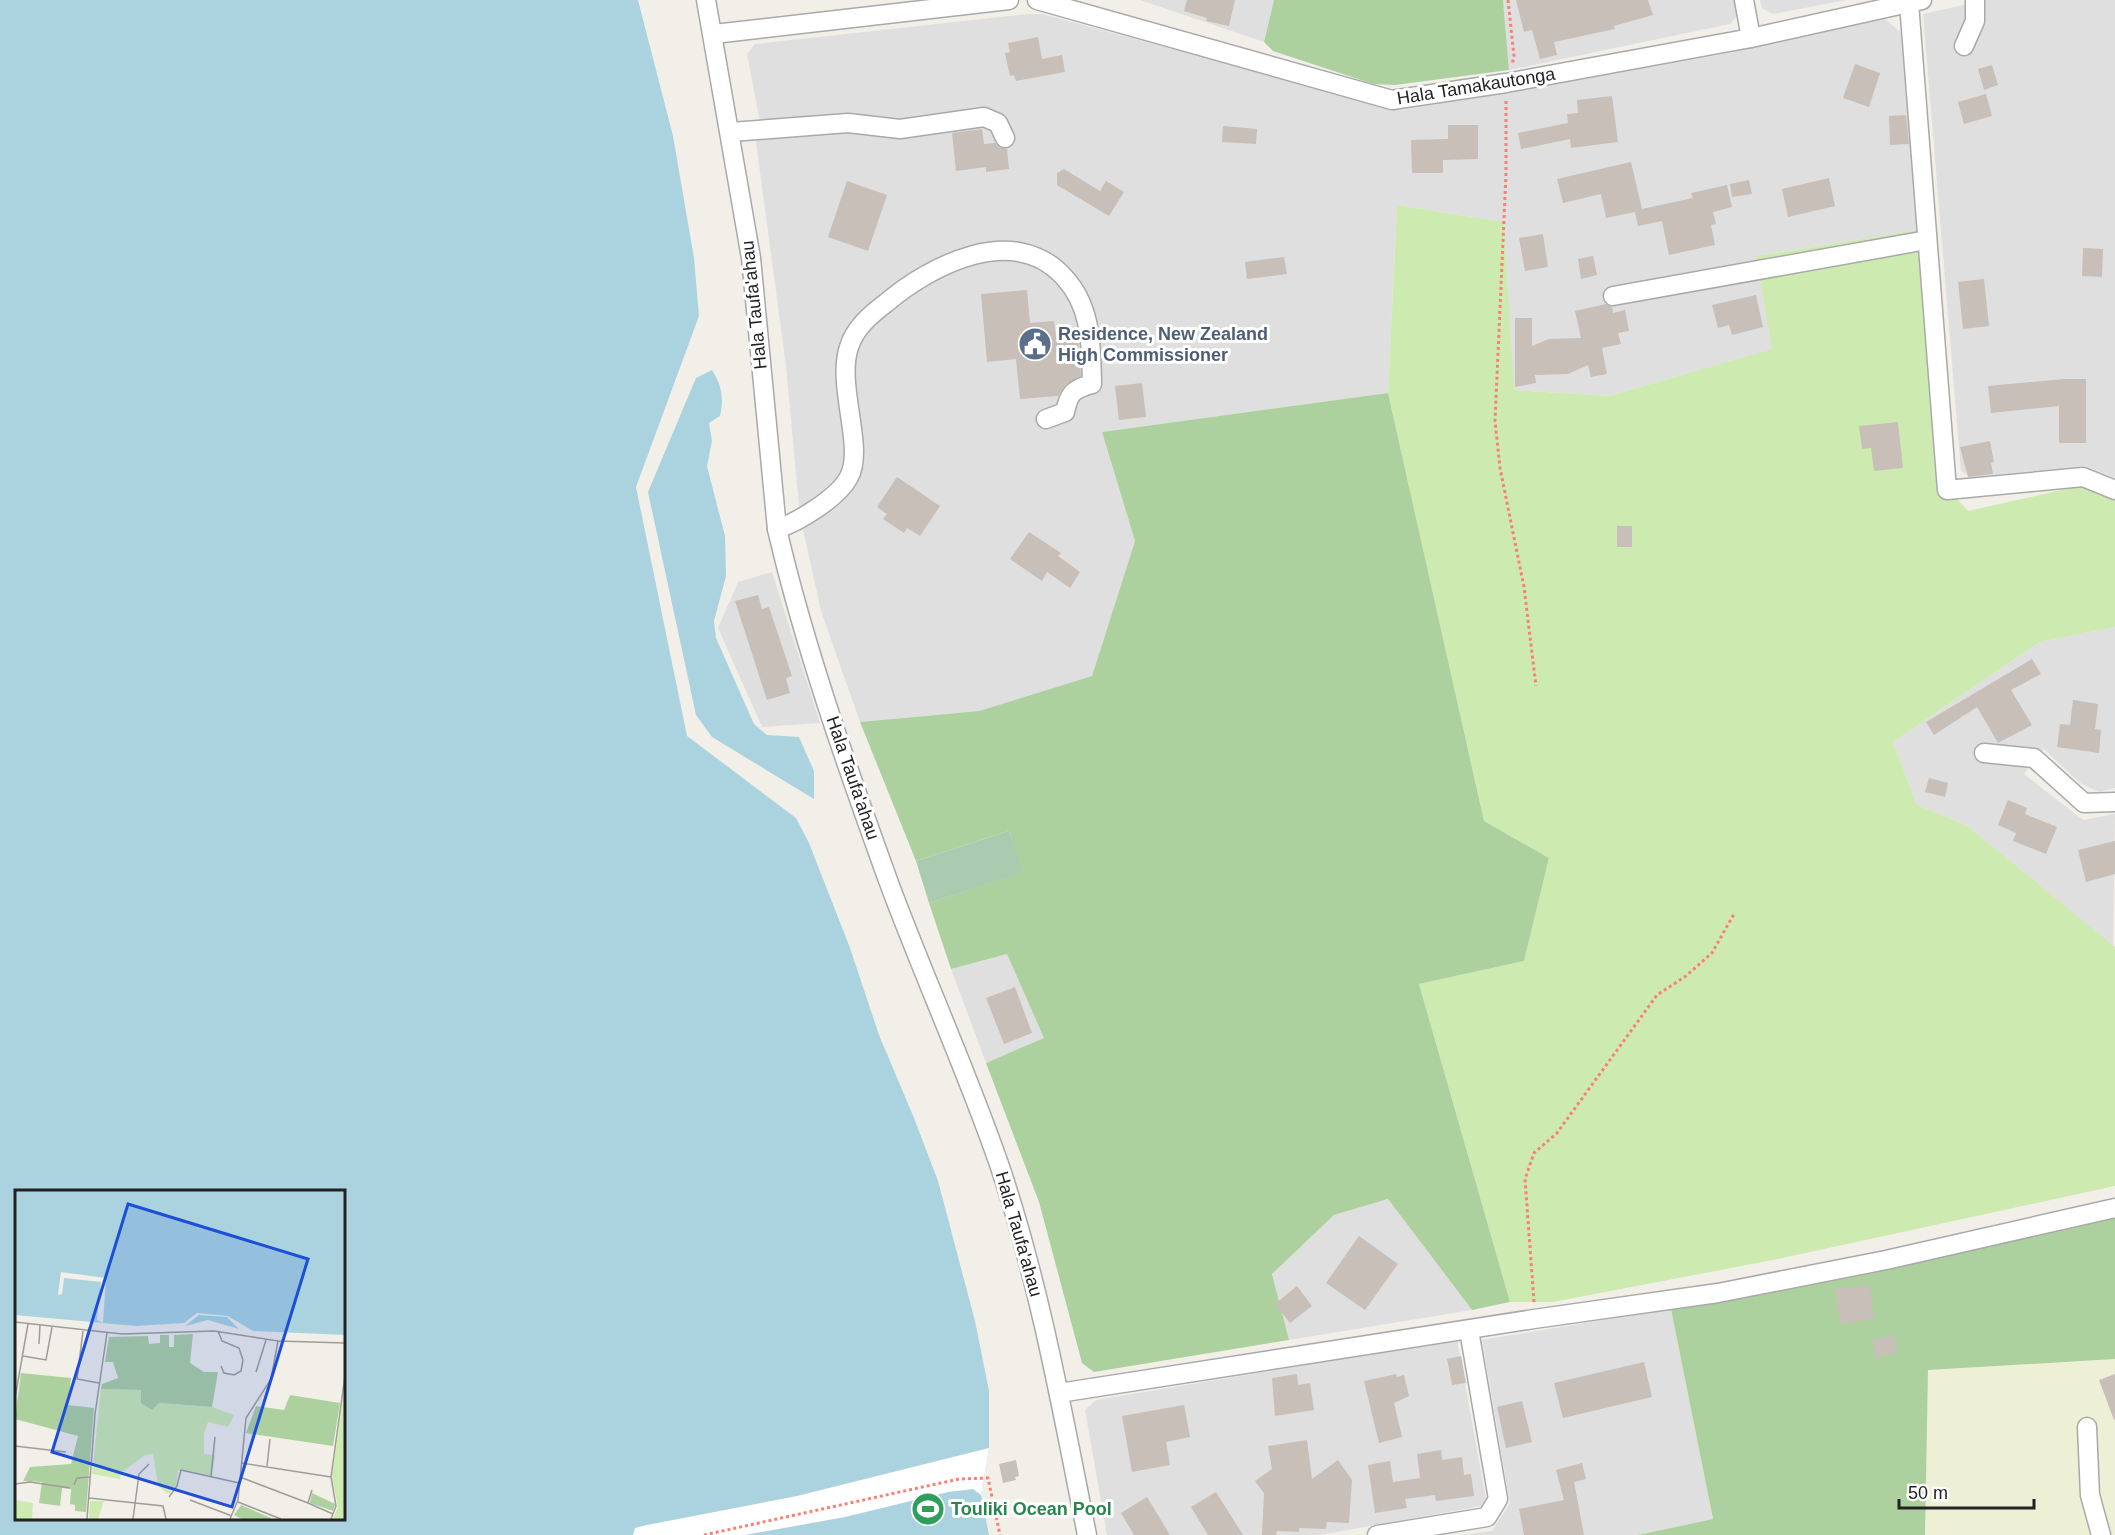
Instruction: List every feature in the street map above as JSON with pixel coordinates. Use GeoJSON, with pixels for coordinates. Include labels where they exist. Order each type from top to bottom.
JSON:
{"type":"FeatureCollection","features":[{"type":"Feature","properties":{"kind":"street","name":"Hala Taufa'ahau"},"geometry":{"type":"LineString","coordinates":[[706,0],[714,34],[751,258],[777,530],[806,639],[890,883],[966,1073],[999,1167],[1031,1270],[1059,1393],[1087,1535]]}},
{"type":"Feature","properties":{"kind":"street"},"geometry":{"type":"LineString","coordinates":[[714,34],[1009,0]]}},
{"type":"Feature","properties":{"kind":"street","name":"Hala Tamakautonga"},"geometry":{"type":"LineString","coordinates":[[1036,0],[1392,100],[1506,83],[1750,38],[1867,5],[1915,2]]}},
{"type":"Feature","properties":{"kind":"street"},"geometry":{"type":"LineString","coordinates":[[1744,0],[1750,38]]}},
{"type":"Feature","properties":{"kind":"street"},"geometry":{"type":"LineString","coordinates":[[1964,46],[1975,21],[1975,0]]}},
{"type":"Feature","properties":{"kind":"street"},"geometry":{"type":"LineString","coordinates":[[1915,2],[1927,240],[1947,490],[2083,477],[2115,490]]}},
{"type":"Feature","properties":{"kind":"street"},"geometry":{"type":"LineString","coordinates":[[731,132],[848,123],[900,129],[984,117],[998,123],[1005,138]]}},
{"type":"Feature","properties":{"kind":"street"},"geometry":{"type":"LineString","coordinates":[[1613,296],[1927,240]]}},
{"type":"Feature","properties":{"kind":"street"},"geometry":{"type":"LineString","coordinates":[[777,530],[797,522],[842,487],[849,478],[854,454],[845,378],[848,348],[860,326],[911,281],[943,264],[975,254],[1006,252],[1032,255],[1050,264],[1065,278],[1081,301],[1090,327],[1092,384],[1075,388],[1069,394],[1065,412],[1046,419]]}},
{"type":"Feature","properties":{"kind":"street"},"geometry":{"type":"LineString","coordinates":[[1984,753],[2034,758],[2084,803],[2115,802]]}},
{"type":"Feature","properties":{"kind":"street"},"geometry":{"type":"LineString","coordinates":[[1059,1393],[1534,1318],[1718,1293],[1886,1260],[2115,1208]]}},
{"type":"Feature","properties":{"kind":"street"},"geometry":{"type":"LineString","coordinates":[[1377,1535],[1487,1517],[1498,1499],[1469,1330]]}},
{"type":"Feature","properties":{"kind":"street"},"geometry":{"type":"LineString","coordinates":[[2087,1427],[2090,1495],[2101,1535]]}},
{"type":"Feature","properties":{"kind":"path"},"geometry":{"type":"LineString","coordinates":[[1508,0],[1514,56],[1506,83],[1506,174],[1495,421],[1500,468],[1524,587],[1536,686]]}},
{"type":"Feature","properties":{"kind":"path"},"geometry":{"type":"LineString","coordinates":[[1534,1318],[1525,1179],[1534,1153],[1557,1133],[1657,995],[1686,976],[1712,953],[1734,914]]}},
{"type":"Feature","properties":{"kind":"path"},"geometry":{"type":"LineString","coordinates":[[704,1535],[959,1479],[988,1478],[1000,1535]]}},
{"type":"Feature","properties":{"kind":"shaded area"},"geometry":{"type":"Polygon","coordinates":[[[1140,0],[1274,0],[1264,42],[1140,0]]]}},
{"type":"Feature","properties":{"kind":"shaded area"},"geometry":{"type":"Polygon","coordinates":[[[1503,0],[1736,0],[1738,15],[1730,24],[1509,70],[1503,0]]]}},
{"type":"Feature","properties":{"kind":"shaded area"},"geometry":{"type":"Polygon","coordinates":[[[1760,0],[1847,0],[1773,14],[1762,8],[1760,0]]]}},
{"type":"Feature","properties":{"kind":"shaded area"},"geometry":{"type":"Polygon","coordinates":[[[1986,0],[2115,0],[2115,478],[2085,466],[1971,477],[1961,471],[1923,14],[1986,0]]]}},
{"type":"Feature","properties":{"kind":"shaded area"},"geometry":{"type":"Polygon","coordinates":[[[1042,14],[1401,110],[1725,54],[1884,18],[1904,35],[1918,230],[1756,256],[1773,349],[1609,396],[1513,390],[1504,222],[1397,205],[1388,393],[1102,432],[1135,541],[1092,676],[979,711],[860,722],[821,611],[800,516],[786,366],[756,142],[762,133],[747,54],[755,44],[1042,14]]]}},
{"type":"Feature","properties":{"kind":"shaded area"},"geometry":{"type":"Polygon","coordinates":[[[772,572],[820,723],[762,727],[718,628],[738,582],[772,572]]]}},
{"type":"Feature","properties":{"kind":"shaded area"},"geometry":{"type":"Polygon","coordinates":[[[2115,627],[2115,788],[2099,792],[2080,783],[2044,749],[2024,774],[2083,820],[2115,814],[2113,947],[1966,825],[1917,805],[1893,742],[2040,642],[2115,627]]]}},
{"type":"Feature","properties":{"kind":"shaded area"},"geometry":{"type":"Polygon","coordinates":[[[1007,954],[1045,1039],[986,1063],[951,969],[1007,954]]]}},
{"type":"Feature","properties":{"kind":"shaded area"},"geometry":{"type":"Polygon","coordinates":[[[1388,1199],[1472,1310],[1289,1340],[1272,1274],[1334,1215],[1388,1199]]]}},
{"type":"Feature","properties":{"kind":"shaded area"},"geometry":{"type":"Polygon","coordinates":[[[1671,1309],[1713,1519],[1638,1535],[1464,1535],[1492,1531],[1510,1503],[1482,1340],[1671,1309]]]}},
{"type":"Feature","properties":{"kind":"shaded area"},"geometry":{"type":"Polygon","coordinates":[[[1457,1340],[1487,1505],[1319,1535],[1107,1535],[1085,1410],[1096,1400],[1457,1340]]]}},
{"type":"Feature","properties":{"kind":"green space"},"geometry":{"type":"Polygon","coordinates":[[[1274,0],[1503,0],[1509,70],[1395,85],[1373,84],[1273,51],[1264,42],[1274,0]]]}},
{"type":"Feature","properties":{"kind":"green space"},"geometry":{"type":"Polygon","coordinates":[[[1397,205],[1504,222],[1514,390],[1609,396],[1772,349],[1756,256],[1918,230],[1940,480],[1968,511],[2084,485],[2115,497],[2115,627],[2040,642],[1893,742],[1917,805],[1966,825],[2115,947],[2115,1186],[1778,1259],[1553,1302],[1510,1302],[1419,984],[1524,961],[1549,858],[1484,821],[1388,393],[1397,205]]]}},
{"type":"Feature","properties":{"kind":"green space"},"geometry":{"type":"Polygon","coordinates":[[[1388,393],[1484,821],[1549,858],[1524,961],[1419,984],[1510,1302],[1472,1310],[1388,1199],[1334,1215],[1272,1274],[1289,1340],[1094,1372],[1082,1363],[1039,1202],[986,1063],[1044,1038],[1007,954],[951,969],[929,903],[1022,872],[1009,831],[916,861],[860,722],[979,711],[1092,676],[1135,541],[1102,432],[1388,393]]]}},
{"type":"Feature","properties":{"kind":"green space"},"geometry":{"type":"Polygon","coordinates":[[[1009,831],[1023,872],[929,903],[916,861],[1009,831]]]}},
{"type":"Feature","properties":{"kind":"green space"},"geometry":{"type":"Polygon","coordinates":[[[2115,1217],[2115,1359],[1928,1370],[1925,1535],[1638,1535],[1713,1519],[1671,1309],[1886,1269],[2115,1217]]]}},
{"type":"Feature","properties":{"kind":"green space"},"geometry":{"type":"Polygon","coordinates":[[[2115,1359],[2115,1535],[1925,1535],[1927,1370],[2115,1359]]]}},
{"type":"Feature","properties":{"kind":"water"},"geometry":{"type":"Polygon","coordinates":[[[0,0],[638,0],[673,136],[694,258],[699,316],[636,487],[687,736],[796,818],[809,843],[850,948],[879,1035],[938,1181],[975,1321],[989,1391],[989,1448],[981,1495],[989,1535],[0,1535],[0,0]]]}},
{"type":"Feature","properties":{"kind":"water"},"geometry":{"type":"Polygon","coordinates":[[[712,370],[720,387],[722,403],[720,416],[709,423],[712,441],[707,466],[725,536],[726,576],[714,621],[716,638],[754,724],[767,735],[799,737],[814,771],[814,799],[712,737],[696,715],[648,492],[696,378],[712,370]]]}},
{"type":"Feature","properties":{"kind":"pier"},"geometry":{"type":"Polygon","coordinates":[[[989,1448],[981,1495],[973,1489],[948,1492],[845,1517],[745,1535],[633,1535],[635,1528],[647,1525],[797,1496],[989,1448]]]}},
{"type":"Feature","properties":{"kind":"building"},"geometry":{"type":"Polygon","coordinates":[[[1187,0],[1235,0],[1229,26],[1206,21],[1207,18],[1184,11],[1187,0]]]}},
{"type":"Feature","properties":{"kind":"building"},"geometry":{"type":"Polygon","coordinates":[[[1516,0],[1648,0],[1653,15],[1614,26],[1615,29],[1554,42],[1557,55],[1540,59],[1532,30],[1524,32],[1516,0]]]}},
{"type":"Feature","properties":{"kind":"building"},"geometry":{"type":"Polygon","coordinates":[[[1038,37],[1042,59],[1062,55],[1065,72],[1016,81],[1014,75],[1010,76],[1005,53],[1010,52],[1008,43],[1038,37]]]}},
{"type":"Feature","properties":{"kind":"building"},"geometry":{"type":"Polygon","coordinates":[[[1855,64],[1880,73],[1869,107],[1843,98],[1855,64]]]}},
{"type":"Feature","properties":{"kind":"building"},"geometry":{"type":"Polygon","coordinates":[[[1992,65],[1998,85],[1984,90],[1978,69],[1992,65]]]}},
{"type":"Feature","properties":{"kind":"building"},"geometry":{"type":"Polygon","coordinates":[[[1986,94],[1992,116],[1964,124],[1958,102],[1986,94]]]}},
{"type":"Feature","properties":{"kind":"building"},"geometry":{"type":"Polygon","coordinates":[[[1612,96],[1618,142],[1571,148],[1570,139],[1521,149],[1518,133],[1568,123],[1567,114],[1578,113],[1577,100],[1612,96]]]}},
{"type":"Feature","properties":{"kind":"building"},"geometry":{"type":"Polygon","coordinates":[[[1906,115],[1909,144],[1890,145],[1889,116],[1906,115]]]}},
{"type":"Feature","properties":{"kind":"building"},"geometry":{"type":"Polygon","coordinates":[[[1448,125],[1478,125],[1478,159],[1443,160],[1443,173],[1412,173],[1411,140],[1448,139],[1448,125]]]}},
{"type":"Feature","properties":{"kind":"building"},"geometry":{"type":"Polygon","coordinates":[[[1223,126],[1257,129],[1256,144],[1222,142],[1223,126]]]}},
{"type":"Feature","properties":{"kind":"building"},"geometry":{"type":"Polygon","coordinates":[[[982,129],[984,144],[995,143],[1007,149],[1009,169],[986,172],[986,167],[956,171],[952,133],[982,129]]]}},
{"type":"Feature","properties":{"kind":"building"},"geometry":{"type":"Polygon","coordinates":[[[1631,162],[1642,209],[1693,198],[1691,193],[1727,185],[1732,207],[1713,212],[1716,224],[1711,225],[1715,245],[1669,255],[1662,221],[1638,226],[1635,212],[1606,218],[1601,194],[1563,203],[1557,179],[1631,162]]]}},
{"type":"Feature","properties":{"kind":"building"},"geometry":{"type":"Polygon","coordinates":[[[1064,169],[1100,191],[1106,181],[1124,192],[1109,216],[1057,185],[1057,173],[1064,169]]]}},
{"type":"Feature","properties":{"kind":"building"},"geometry":{"type":"Polygon","coordinates":[[[1829,178],[1835,206],[1788,217],[1782,189],[1829,178]]]}},
{"type":"Feature","properties":{"kind":"building"},"geometry":{"type":"Polygon","coordinates":[[[1749,180],[1752,194],[1732,197],[1730,184],[1749,180]]]}},
{"type":"Feature","properties":{"kind":"building"},"geometry":{"type":"Polygon","coordinates":[[[847,181],[887,195],[868,251],[828,237],[847,181]]]}},
{"type":"Feature","properties":{"kind":"building"},"geometry":{"type":"Polygon","coordinates":[[[1543,234],[1548,267],[1525,271],[1519,238],[1543,234]]]}},
{"type":"Feature","properties":{"kind":"building"},"geometry":{"type":"Polygon","coordinates":[[[2083,248],[2103,249],[2102,277],[2082,276],[2083,248]]]}},
{"type":"Feature","properties":{"kind":"building"},"geometry":{"type":"Polygon","coordinates":[[[1593,256],[1597,275],[1581,279],[1578,259],[1593,256]]]}},
{"type":"Feature","properties":{"kind":"building"},"geometry":{"type":"Polygon","coordinates":[[[1284,257],[1287,274],[1247,279],[1245,262],[1284,257]]]}},
{"type":"Feature","properties":{"kind":"building"},"geometry":{"type":"Polygon","coordinates":[[[1984,279],[1989,326],[1963,329],[1958,282],[1984,279]]]}},
{"type":"Feature","properties":{"kind":"building","name":"Residence, New Zealand High Commissioner"},"geometry":{"type":"Polygon","coordinates":[[[1027,290],[1030,323],[1054,321],[1056,336],[1078,334],[1081,376],[1066,384],[1058,396],[1020,399],[1016,359],[987,362],[981,294],[1027,290]]]}},
{"type":"Feature","properties":{"kind":"building"},"geometry":{"type":"Polygon","coordinates":[[[1756,295],[1763,327],[1732,335],[1729,325],[1718,328],[1712,305],[1756,295]]]}},
{"type":"Feature","properties":{"kind":"building"},"geometry":{"type":"Polygon","coordinates":[[[1606,304],[1612,307],[1613,313],[1625,310],[1629,331],[1618,333],[1621,344],[1602,348],[1607,374],[1591,377],[1588,365],[1568,374],[1535,375],[1536,383],[1515,387],[1515,318],[1532,318],[1532,346],[1549,339],[1581,338],[1575,311],[1606,304]]]}},
{"type":"Feature","properties":{"kind":"building"},"geometry":{"type":"Polygon","coordinates":[[[2086,379],[2086,443],[2059,443],[2059,406],[1991,413],[1988,386],[2086,379]]]}},
{"type":"Feature","properties":{"kind":"building"},"geometry":{"type":"Polygon","coordinates":[[[1142,383],[1146,417],[1119,420],[1115,386],[1142,383]]]}},
{"type":"Feature","properties":{"kind":"building"},"geometry":{"type":"Polygon","coordinates":[[[1898,422],[1903,468],[1874,471],[1871,448],[1862,449],[1859,426],[1898,422]]]}},
{"type":"Feature","properties":{"kind":"building"},"geometry":{"type":"Polygon","coordinates":[[[1990,441],[1994,462],[1991,463],[1993,474],[1968,477],[1960,447],[1990,441]]]}},
{"type":"Feature","properties":{"kind":"building"},"geometry":{"type":"Polygon","coordinates":[[[897,477],[940,506],[920,536],[907,528],[904,533],[883,519],[887,514],[877,507],[897,477]]]}},
{"type":"Feature","properties":{"kind":"building"},"geometry":{"type":"Polygon","coordinates":[[[1617,526],[1632,526],[1632,547],[1617,547],[1617,526]]]}},
{"type":"Feature","properties":{"kind":"building"},"geometry":{"type":"Polygon","coordinates":[[[1029,532],[1061,553],[1058,556],[1080,572],[1070,588],[1047,572],[1042,581],[1010,559],[1029,532]]]}},
{"type":"Feature","properties":{"kind":"building"},"geometry":{"type":"Polygon","coordinates":[[[758,595],[762,609],[769,607],[792,676],[786,678],[790,693],[767,700],[735,601],[758,595]]]}},
{"type":"Feature","properties":{"kind":"building"},"geometry":{"type":"Polygon","coordinates":[[[2032,659],[2041,674],[2011,690],[2032,725],[1998,743],[1977,707],[1934,735],[1926,722],[2032,659]]]}},
{"type":"Feature","properties":{"kind":"building"},"geometry":{"type":"Polygon","coordinates":[[[2073,700],[2098,704],[2095,729],[2101,730],[2099,753],[2057,747],[2060,724],[2070,725],[2073,700]]]}},
{"type":"Feature","properties":{"kind":"building"},"geometry":{"type":"Polygon","coordinates":[[[1929,778],[1948,783],[1945,797],[1925,792],[1929,778]]]}},
{"type":"Feature","properties":{"kind":"building"},"geometry":{"type":"Polygon","coordinates":[[[2008,800],[2027,808],[2025,814],[2057,827],[2046,854],[2013,841],[2016,833],[1998,825],[2008,800]]]}},
{"type":"Feature","properties":{"kind":"building"},"geometry":{"type":"Polygon","coordinates":[[[2115,841],[2115,874],[2086,882],[2078,850],[2115,841]]]}},
{"type":"Feature","properties":{"kind":"building"},"geometry":{"type":"Polygon","coordinates":[[[1015,987],[1032,1033],[1004,1044],[986,998],[1015,987]]]}},
{"type":"Feature","properties":{"kind":"building"},"geometry":{"type":"Polygon","coordinates":[[[1359,1236],[1398,1264],[1365,1310],[1326,1283],[1359,1236]]]}},
{"type":"Feature","properties":{"kind":"building"},"geometry":{"type":"Polygon","coordinates":[[[1869,1285],[1874,1319],[1840,1324],[1835,1289],[1869,1285]]]}},
{"type":"Feature","properties":{"kind":"building"},"geometry":{"type":"Polygon","coordinates":[[[1297,1286],[1312,1306],[1290,1323],[1275,1304],[1297,1286]]]}},
{"type":"Feature","properties":{"kind":"building"},"geometry":{"type":"Polygon","coordinates":[[[1894,1335],[1898,1352],[1876,1358],[1872,1340],[1894,1335]]]}},
{"type":"Feature","properties":{"kind":"building"},"geometry":{"type":"Polygon","coordinates":[[[1461,1356],[1466,1383],[1452,1385],[1447,1359],[1461,1356]]]}},
{"type":"Feature","properties":{"kind":"building"},"geometry":{"type":"Polygon","coordinates":[[[1644,1362],[1652,1397],[1563,1418],[1554,1383],[1644,1362]]]}},
{"type":"Feature","properties":{"kind":"building"},"geometry":{"type":"Polygon","coordinates":[[[1297,1374],[1298,1385],[1310,1383],[1314,1410],[1275,1416],[1272,1378],[1297,1374]]]}},
{"type":"Feature","properties":{"kind":"building"},"geometry":{"type":"Polygon","coordinates":[[[1396,1374],[1397,1377],[1404,1375],[1409,1396],[1394,1403],[1402,1437],[1379,1443],[1364,1381],[1396,1374]]]}},
{"type":"Feature","properties":{"kind":"building"},"geometry":{"type":"Polygon","coordinates":[[[2115,1374],[2115,1419],[2114,1420],[2099,1380],[2115,1374]]]}},
{"type":"Feature","properties":{"kind":"building"},"geometry":{"type":"Polygon","coordinates":[[[1522,1401],[1532,1442],[1506,1448],[1497,1407],[1522,1401]]]}},
{"type":"Feature","properties":{"kind":"building"},"geometry":{"type":"Polygon","coordinates":[[[1184,1405],[1190,1437],[1166,1442],[1170,1465],[1132,1472],[1122,1416],[1184,1405]]]}},
{"type":"Feature","properties":{"kind":"building"},"geometry":{"type":"Polygon","coordinates":[[[1307,1440],[1312,1479],[1338,1460],[1352,1480],[1349,1523],[1327,1522],[1326,1529],[1299,1528],[1299,1532],[1277,1531],[1276,1535],[1262,1535],[1264,1493],[1255,1481],[1272,1469],[1268,1446],[1307,1440]]]}},
{"type":"Feature","properties":{"kind":"building"},"geometry":{"type":"Polygon","coordinates":[[[1441,1450],[1442,1460],[1462,1457],[1464,1475],[1471,1474],[1474,1496],[1436,1501],[1435,1495],[1405,1499],[1407,1508],[1375,1513],[1368,1465],[1390,1461],[1393,1482],[1420,1478],[1417,1454],[1441,1450]]]}},
{"type":"Feature","properties":{"kind":"building"},"geometry":{"type":"Polygon","coordinates":[[[1016,1460],[1019,1476],[1015,1477],[1016,1480],[1003,1483],[999,1464],[1016,1460]]]}},
{"type":"Feature","properties":{"kind":"building"},"geometry":{"type":"Polygon","coordinates":[[[1582,1463],[1586,1479],[1574,1482],[1584,1535],[1524,1535],[1519,1509],[1564,1500],[1556,1470],[1582,1463]]]}},
{"type":"Feature","properties":{"kind":"building"},"geometry":{"type":"Polygon","coordinates":[[[1216,1492],[1243,1535],[1208,1535],[1191,1507],[1216,1492]]]}},
{"type":"Feature","properties":{"kind":"building"},"geometry":{"type":"Polygon","coordinates":[[[1147,1497],[1170,1535],[1134,1535],[1121,1513],[1147,1497]]]}},
{"type":"Feature","properties":{"kind":"place","name":"Residence, New Zealand High Commissioner"},"geometry":{"type":"Point","coordinates":[1035,344]}},
{"type":"Feature","properties":{"kind":"place","name":"Touliki Ocean Pool"},"geometry":{"type":"Point","coordinates":[928,1509]}}]}
